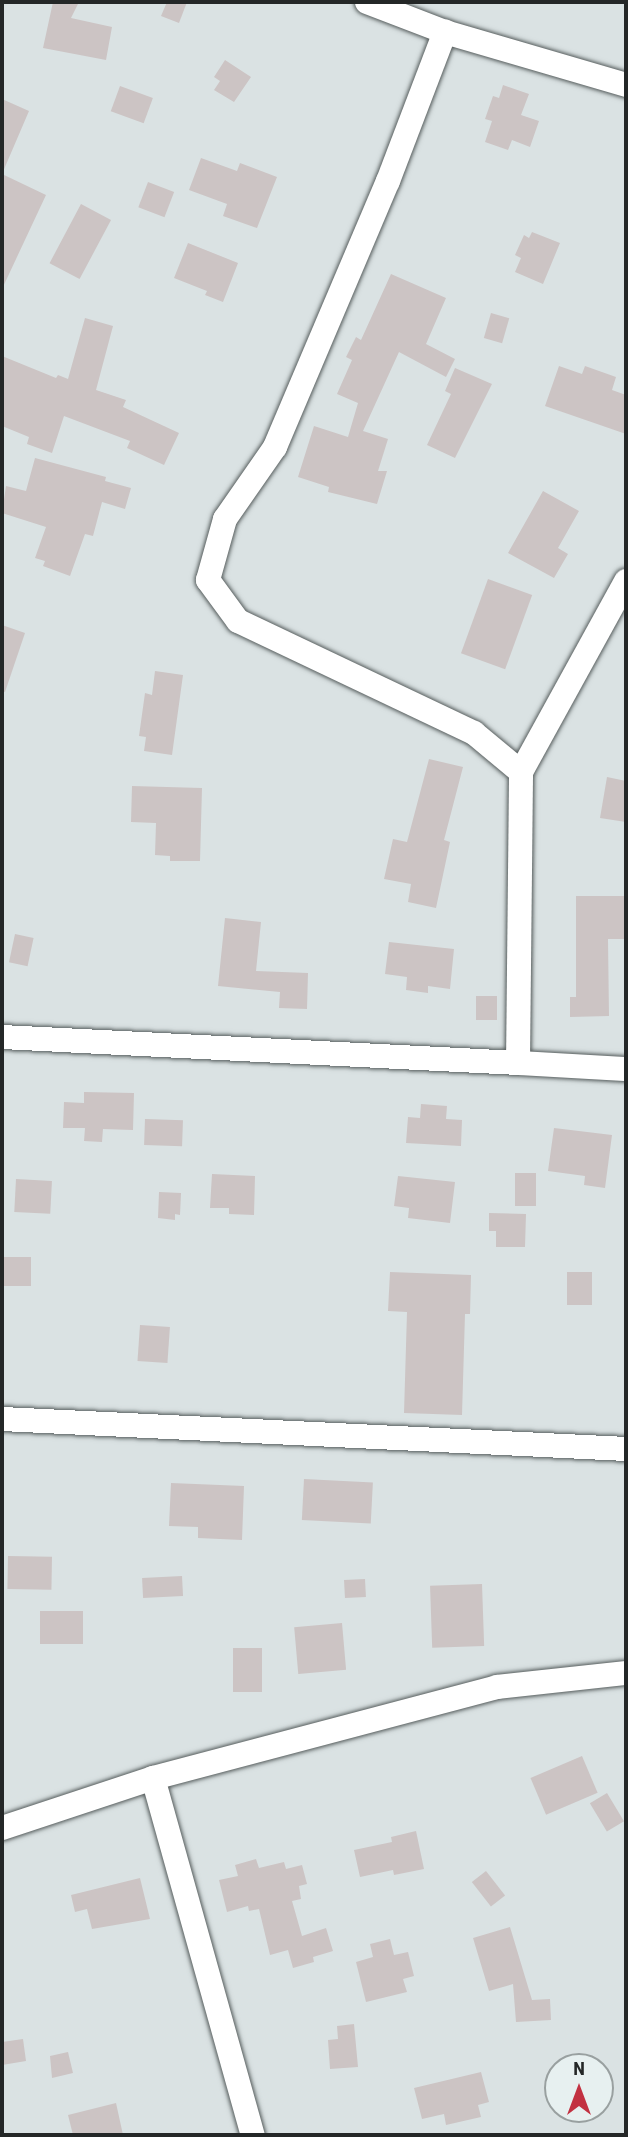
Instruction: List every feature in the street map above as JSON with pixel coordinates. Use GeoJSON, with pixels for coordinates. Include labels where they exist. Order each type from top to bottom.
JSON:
{"type":"FeatureCollection","features":[{"type":"Feature","properties":{"kind":"street"},"geometry":{"type":"LineString","coordinates":[[367,2],[445,32],[626,85]]}},
{"type":"Feature","properties":{"kind":"street"},"geometry":{"type":"LineString","coordinates":[[445,32],[388,181],[275,447],[225,519],[208,580],[238,621],[474,733],[521,772]]}},
{"type":"Feature","properties":{"kind":"street"},"geometry":{"type":"LineString","coordinates":[[518,1063],[521,772],[626,581]]}},
{"type":"Feature","properties":{"kind":"street"},"geometry":{"type":"LineString","coordinates":[[2,1037],[626,1069]]}},
{"type":"Feature","properties":{"kind":"street"},"geometry":{"type":"LineString","coordinates":[[2,1419],[626,1450]]}},
{"type":"Feature","properties":{"kind":"street"},"geometry":{"type":"LineString","coordinates":[[2,1828],[153,1778],[497,1687],[626,1673]]}},
{"type":"Feature","properties":{"kind":"street"},"geometry":{"type":"LineString","coordinates":[[153,1778],[253,2135]]}},
{"type":"Feature","properties":{"kind":"building"},"geometry":{"type":"Polygon","coordinates":[[[53,2],[79,2],[71,18],[112,27],[106,60],[43,48],[53,2]]]}},
{"type":"Feature","properties":{"kind":"building"},"geometry":{"type":"Polygon","coordinates":[[[167,2],[187,2],[179,23],[161,16],[167,2]]]}},
{"type":"Feature","properties":{"kind":"building"},"geometry":{"type":"Polygon","coordinates":[[[225,60],[251,77],[234,102],[214,90],[220,81],[214,77],[225,60]]]}},
{"type":"Feature","properties":{"kind":"building"},"geometry":{"type":"Polygon","coordinates":[[[503,85],[529,94],[521,115],[539,121],[530,147],[512,140],[508,150],[485,142],[492,121],[485,119],[493,96],[499,98],[503,85]]]}},
{"type":"Feature","properties":{"kind":"building"},"geometry":{"type":"Polygon","coordinates":[[[120,86],[153,98],[144,123],[111,111],[120,86]]]}},
{"type":"Feature","properties":{"kind":"building"},"geometry":{"type":"Polygon","coordinates":[[[2,99],[29,111],[2,174],[2,99]]]}},
{"type":"Feature","properties":{"kind":"building"},"geometry":{"type":"Polygon","coordinates":[[[201,158],[237,171],[240,163],[277,177],[257,228],[223,216],[227,204],[189,190],[201,158]]]}},
{"type":"Feature","properties":{"kind":"building"},"geometry":{"type":"Polygon","coordinates":[[[2,174],[46,195],[2,289],[2,174]]]}},
{"type":"Feature","properties":{"kind":"building"},"geometry":{"type":"Polygon","coordinates":[[[148,182],[174,192],[164,217],[138,207],[148,182]]]}},
{"type":"Feature","properties":{"kind":"building"},"geometry":{"type":"Polygon","coordinates":[[[81,204],[111,220],[80,279],[50,263],[81,204]]]}},
{"type":"Feature","properties":{"kind":"building"},"geometry":{"type":"Polygon","coordinates":[[[532,232],[560,243],[543,284],[515,272],[521,258],[515,255],[524,235],[529,238],[532,232]]]}},
{"type":"Feature","properties":{"kind":"building"},"geometry":{"type":"Polygon","coordinates":[[[188,243],[238,263],[223,302],[205,295],[207,291],[174,278],[188,243]]]}},
{"type":"Feature","properties":{"kind":"building"},"geometry":{"type":"Polygon","coordinates":[[[391,274],[446,298],[426,344],[455,359],[446,377],[399,352],[363,431],[388,439],[378,471],[387,471],[377,504],[328,492],[329,487],[298,477],[314,426],[348,437],[358,403],[337,394],[352,360],[346,357],[356,337],[361,340],[391,274]]]}},
{"type":"Feature","properties":{"kind":"building"},"geometry":{"type":"Polygon","coordinates":[[[491,313],[509,318],[502,343],[484,338],[491,313]]]}},
{"type":"Feature","properties":{"kind":"building"},"geometry":{"type":"Polygon","coordinates":[[[85,318],[113,326],[96,390],[126,400],[123,407],[179,433],[164,465],[127,448],[130,441],[64,416],[52,453],[27,444],[29,437],[2,426],[2,356],[56,378],[58,375],[68,379],[85,318]]]}},
{"type":"Feature","properties":{"kind":"building"},"geometry":{"type":"Polygon","coordinates":[[[559,366],[582,374],[585,366],[616,377],[612,390],[626,395],[626,434],[545,406],[559,366]]]}},
{"type":"Feature","properties":{"kind":"building"},"geometry":{"type":"Polygon","coordinates":[[[455,368],[492,384],[455,458],[427,445],[451,394],[445,391],[455,368]]]}},
{"type":"Feature","properties":{"kind":"building"},"geometry":{"type":"Polygon","coordinates":[[[35,458],[106,477],[105,481],[131,488],[125,509],[102,502],[93,536],[85,534],[70,576],[43,566],[45,561],[35,558],[46,527],[2,513],[6,486],[26,491],[35,458]]]}},
{"type":"Feature","properties":{"kind":"building"},"geometry":{"type":"Polygon","coordinates":[[[543,491],[579,511],[558,548],[568,554],[554,578],[508,553],[543,491]]]}},
{"type":"Feature","properties":{"kind":"building"},"geometry":{"type":"Polygon","coordinates":[[[488,579],[532,595],[505,669],[461,653],[488,579]]]}},
{"type":"Feature","properties":{"kind":"building"},"geometry":{"type":"Polygon","coordinates":[[[2,625],[25,633],[5,692],[2,691],[2,625]]]}},
{"type":"Feature","properties":{"kind":"building"},"geometry":{"type":"Polygon","coordinates":[[[155,671],[183,675],[172,755],[144,751],[146,737],[139,736],[145,693],[152,695],[155,671]]]}},
{"type":"Feature","properties":{"kind":"building"},"geometry":{"type":"Polygon","coordinates":[[[429,759],[463,767],[444,840],[450,842],[436,908],[408,902],[411,884],[384,879],[393,839],[407,842],[429,759]]]}},
{"type":"Feature","properties":{"kind":"building"},"geometry":{"type":"Polygon","coordinates":[[[607,777],[626,781],[626,822],[600,818],[607,777]]]}},
{"type":"Feature","properties":{"kind":"building"},"geometry":{"type":"Polygon","coordinates":[[[132,786],[202,788],[200,861],[170,861],[170,856],[155,855],[156,823],[131,822],[132,786]]]}},
{"type":"Feature","properties":{"kind":"building"},"geometry":{"type":"Polygon","coordinates":[[[576,896],[626,896],[626,939],[608,939],[609,1016],[570,1017],[570,997],[576,997],[576,896]]]}},
{"type":"Feature","properties":{"kind":"building"},"geometry":{"type":"Polygon","coordinates":[[[225,918],[261,922],[256,971],[308,973],[307,1009],[279,1008],[280,992],[218,986],[225,918]]]}},
{"type":"Feature","properties":{"kind":"building"},"geometry":{"type":"Polygon","coordinates":[[[15,934],[34,938],[28,966],[9,962],[15,934]]]}},
{"type":"Feature","properties":{"kind":"building"},"geometry":{"type":"Polygon","coordinates":[[[389,942],[454,949],[450,989],[428,986],[428,993],[406,990],[407,977],[385,974],[389,942]]]}},
{"type":"Feature","properties":{"kind":"building"},"geometry":{"type":"Polygon","coordinates":[[[476,996],[497,996],[497,1020],[476,1020],[476,996]]]}},
{"type":"Feature","properties":{"kind":"building"},"geometry":{"type":"Polygon","coordinates":[[[84,1092],[134,1093],[133,1130],[103,1129],[102,1142],[84,1141],[85,1128],[63,1128],[64,1102],[84,1103],[84,1092]]]}},
{"type":"Feature","properties":{"kind":"building"},"geometry":{"type":"Polygon","coordinates":[[[421,1104],[447,1106],[446,1119],[462,1120],[461,1146],[406,1143],[408,1117],[420,1118],[421,1104]]]}},
{"type":"Feature","properties":{"kind":"building"},"geometry":{"type":"Polygon","coordinates":[[[145,1119],[183,1120],[182,1146],[144,1145],[145,1119]]]}},
{"type":"Feature","properties":{"kind":"building"},"geometry":{"type":"Polygon","coordinates":[[[554,1128],[612,1135],[605,1188],[584,1185],[585,1176],[548,1171],[554,1128]]]}},
{"type":"Feature","properties":{"kind":"building"},"geometry":{"type":"Polygon","coordinates":[[[515,1173],[536,1173],[536,1206],[515,1206],[515,1173]]]}},
{"type":"Feature","properties":{"kind":"building"},"geometry":{"type":"Polygon","coordinates":[[[212,1174],[255,1176],[254,1215],[229,1214],[229,1208],[210,1208],[212,1174]]]}},
{"type":"Feature","properties":{"kind":"building"},"geometry":{"type":"Polygon","coordinates":[[[398,1176],[455,1182],[450,1223],[408,1218],[409,1208],[394,1206],[398,1176]]]}},
{"type":"Feature","properties":{"kind":"building"},"geometry":{"type":"Polygon","coordinates":[[[16,1179],[52,1181],[50,1214],[14,1212],[16,1179]]]}},
{"type":"Feature","properties":{"kind":"building"},"geometry":{"type":"Polygon","coordinates":[[[159,1192],[181,1193],[180,1215],[175,1214],[175,1220],[158,1218],[159,1192]]]}},
{"type":"Feature","properties":{"kind":"building"},"geometry":{"type":"Polygon","coordinates":[[[489,1213],[526,1214],[525,1247],[496,1247],[496,1231],[489,1231],[489,1213]]]}},
{"type":"Feature","properties":{"kind":"building"},"geometry":{"type":"Polygon","coordinates":[[[2,1257],[31,1257],[31,1286],[2,1286],[2,1257]]]}},
{"type":"Feature","properties":{"kind":"building"},"geometry":{"type":"Polygon","coordinates":[[[390,1272],[471,1275],[470,1314],[465,1314],[462,1415],[404,1413],[407,1312],[388,1311],[390,1272]]]}},
{"type":"Feature","properties":{"kind":"building"},"geometry":{"type":"Polygon","coordinates":[[[567,1272],[592,1272],[592,1305],[567,1305],[567,1272]]]}},
{"type":"Feature","properties":{"kind":"building"},"geometry":{"type":"Polygon","coordinates":[[[140,1325],[170,1327],[167,1363],[137,1361],[140,1325]]]}},
{"type":"Feature","properties":{"kind":"building"},"geometry":{"type":"Polygon","coordinates":[[[304,1479],[373,1483],[371,1524],[302,1520],[304,1479]]]}},
{"type":"Feature","properties":{"kind":"building"},"geometry":{"type":"Polygon","coordinates":[[[171,1483],[244,1486],[242,1540],[198,1538],[198,1527],[169,1526],[171,1483]]]}},
{"type":"Feature","properties":{"kind":"building"},"geometry":{"type":"Polygon","coordinates":[[[8,1556],[52,1557],[51,1590],[7,1589],[8,1556]]]}},
{"type":"Feature","properties":{"kind":"building"},"geometry":{"type":"Polygon","coordinates":[[[182,1576],[183,1596],[143,1598],[142,1578],[182,1576]]]}},
{"type":"Feature","properties":{"kind":"building"},"geometry":{"type":"Polygon","coordinates":[[[365,1579],[366,1597],[345,1598],[344,1580],[365,1579]]]}},
{"type":"Feature","properties":{"kind":"building"},"geometry":{"type":"Polygon","coordinates":[[[482,1584],[484,1646],[432,1648],[430,1586],[482,1584]]]}},
{"type":"Feature","properties":{"kind":"building"},"geometry":{"type":"Polygon","coordinates":[[[40,1611],[83,1611],[83,1644],[40,1644],[40,1611]]]}},
{"type":"Feature","properties":{"kind":"building"},"geometry":{"type":"Polygon","coordinates":[[[342,1623],[346,1670],[298,1674],[294,1627],[342,1623]]]}},
{"type":"Feature","properties":{"kind":"building"},"geometry":{"type":"Polygon","coordinates":[[[233,1648],[262,1648],[262,1692],[233,1692],[233,1648]]]}},
{"type":"Feature","properties":{"kind":"building"},"geometry":{"type":"Polygon","coordinates":[[[582,1756],[598,1793],[546,1815],[530,1778],[582,1756]]]}},
{"type":"Feature","properties":{"kind":"building"},"geometry":{"type":"Polygon","coordinates":[[[607,1793],[624,1821],[607,1832],[590,1803],[607,1793]]]}},
{"type":"Feature","properties":{"kind":"building"},"geometry":{"type":"Polygon","coordinates":[[[416,1831],[424,1869],[394,1875],[393,1870],[360,1877],[354,1850],[392,1842],[391,1837],[416,1831]]]}},
{"type":"Feature","properties":{"kind":"building"},"geometry":{"type":"Polygon","coordinates":[[[256,1859],[259,1868],[284,1862],[286,1869],[302,1865],[307,1884],[299,1886],[301,1899],[292,1901],[302,1936],[326,1928],[333,1951],[313,1957],[314,1962],[293,1968],[288,1950],[270,1955],[259,1909],[249,1911],[248,1906],[227,1912],[219,1880],[238,1876],[235,1865],[256,1859]]]}},
{"type":"Feature","properties":{"kind":"building"},"geometry":{"type":"Polygon","coordinates":[[[486,1871],[505,1895],[491,1907],[472,1882],[486,1871]]]}},
{"type":"Feature","properties":{"kind":"building"},"geometry":{"type":"Polygon","coordinates":[[[140,1878],[150,1919],[92,1929],[87,1909],[75,1912],[71,1895],[140,1878]]]}},
{"type":"Feature","properties":{"kind":"building"},"geometry":{"type":"Polygon","coordinates":[[[510,1927],[532,2000],[550,1999],[551,2020],[516,2022],[513,1984],[489,1991],[473,1938],[510,1927]]]}},
{"type":"Feature","properties":{"kind":"building"},"geometry":{"type":"Polygon","coordinates":[[[390,1939],[394,1955],[408,1952],[414,1976],[403,1979],[407,1992],[366,2002],[356,1962],[373,1957],[370,1944],[390,1939]]]}},
{"type":"Feature","properties":{"kind":"building"},"geometry":{"type":"Polygon","coordinates":[[[354,2024],[358,2067],[330,2069],[328,2040],[338,2039],[337,2026],[354,2024]]]}},
{"type":"Feature","properties":{"kind":"building"},"geometry":{"type":"Polygon","coordinates":[[[23,2039],[26,2061],[2,2065],[2,2042],[23,2039]]]}},
{"type":"Feature","properties":{"kind":"building"},"geometry":{"type":"Polygon","coordinates":[[[68,2052],[73,2073],[52,2078],[50,2056],[68,2052]]]}},
{"type":"Feature","properties":{"kind":"building"},"geometry":{"type":"Polygon","coordinates":[[[481,2072],[489,2102],[478,2105],[481,2117],[446,2125],[444,2114],[422,2119],[414,2088],[481,2072]]]}},
{"type":"Feature","properties":{"kind":"building"},"geometry":{"type":"Polygon","coordinates":[[[116,2103],[123,2135],[73,2135],[68,2115],[116,2103]]]}}]}
